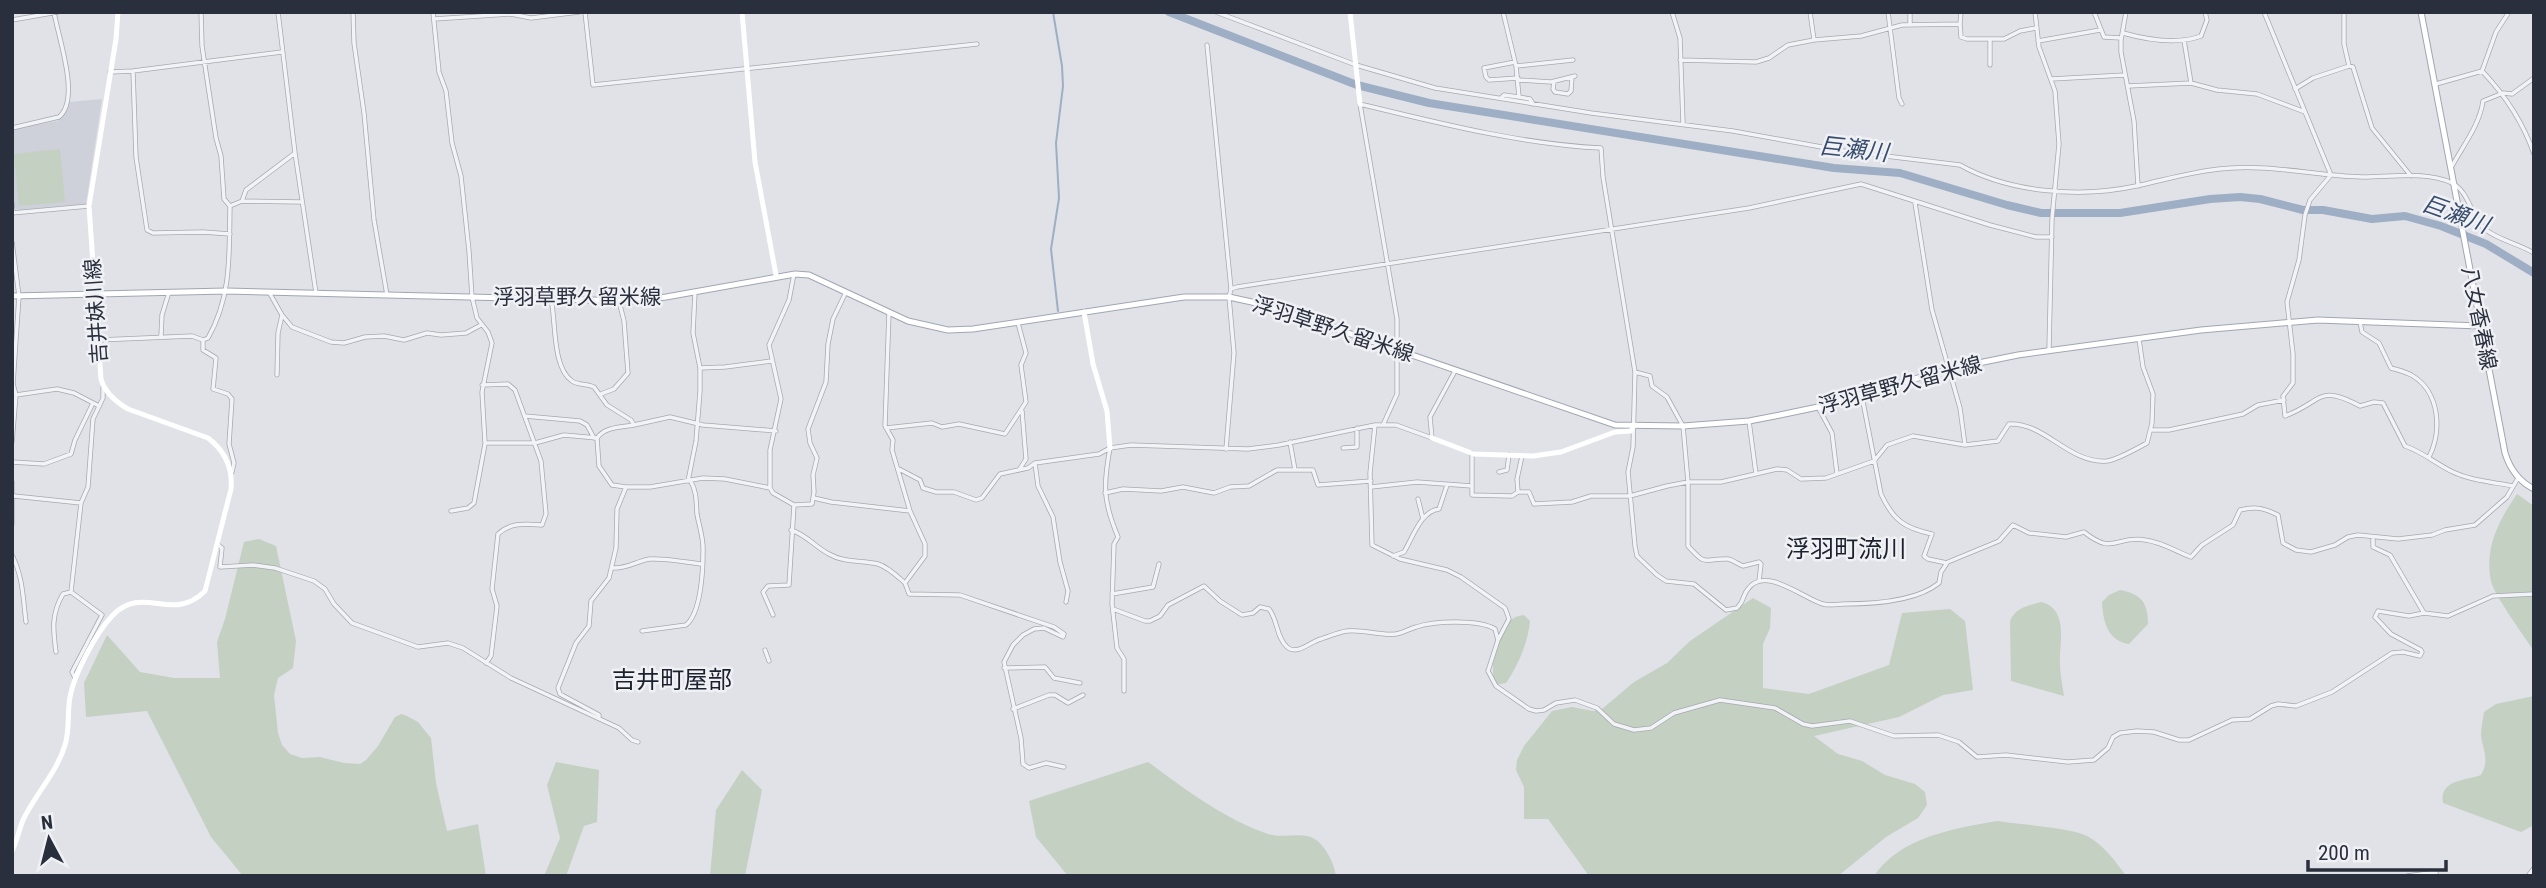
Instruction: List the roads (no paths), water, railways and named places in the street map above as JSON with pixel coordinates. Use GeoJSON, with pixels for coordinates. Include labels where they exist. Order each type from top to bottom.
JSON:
{"type":"FeatureCollection","features":[{"type":"Feature","properties":{"kind":"main road","name":"吉井妹川線"},"geometry":{"type":"LineString","coordinates":[[118,12],[89,206],[97,340],[103,388],[128,409],[208,438],[224,454],[232,472]]}},
{"type":"Feature","properties":{"kind":"main road"},"geometry":{"type":"LineString","coordinates":[[742,12],[758,180],[776,275]]}},
{"type":"Feature","properties":{"kind":"main road"},"geometry":{"type":"LineString","coordinates":[[1350,12],[1360,104]]}},
{"type":"Feature","properties":{"kind":"main road","name":"八女香春線"},"geometry":{"type":"LineString","coordinates":[[2421,12],[2505,453],[2518,478]]}},
{"type":"Feature","properties":{"kind":"main road","name":"浮羽草野久留米線"},"geometry":{"type":"LineString","coordinates":[[16,296],[226,291],[619,301],[695,292],[776,275],[794,274],[809,275],[918,324],[948,330],[1017,323],[1184,297],[1229,297],[1270,306],[1615,425],[1683,426],[1749,421],[1818,407],[1948,369],[2139,339],[2291,321],[2480,326]]}},
{"type":"Feature","properties":{"kind":"main road"},"geometry":{"type":"LineString","coordinates":[[1084,312],[1093,364],[1107,411],[1110,448]]}},
{"type":"Feature","properties":{"kind":"main road"},"geometry":{"type":"LineString","coordinates":[[1432,438],[1472,453],[1545,455],[1561,452],[1606,435],[1631,431],[1634,425]]}},
{"type":"Feature","properties":{"kind":"main road"},"geometry":{"type":"LineString","coordinates":[[12,851],[24,820],[65,747],[69,699],[75,678],[103,628],[122,608],[142,601],[177,606],[197,599],[205,591],[231,489],[232,472]]}},
{"type":"Feature","properties":{"kind":"main road"},"geometry":{"type":"LineString","coordinates":[[2518,478],[2534,489]]}},
{"type":"Feature","properties":{"kind":"street"},"geometry":{"type":"LineString","coordinates":[[97,340],[192,335],[203,340],[208,338],[218,321],[230,268],[230,206],[224,199],[221,156],[204,61],[201,12]]}},
{"type":"Feature","properties":{"kind":"street"},"geometry":{"type":"LineString","coordinates":[[278,12],[316,293]]}},
{"type":"Feature","properties":{"kind":"street"},"geometry":{"type":"LineString","coordinates":[[353,12],[354,43],[374,220],[387,295]]}},
{"type":"Feature","properties":{"kind":"street"},"geometry":{"type":"LineString","coordinates":[[433,12],[439,72],[446,91],[452,143],[461,176],[472,297],[477,318],[492,343],[482,385],[485,443],[474,503],[468,508],[451,511]]}},
{"type":"Feature","properties":{"kind":"street"},"geometry":{"type":"LineString","coordinates":[[433,19],[511,13],[531,18],[582,12],[593,85],[977,44]]}},
{"type":"Feature","properties":{"kind":"street"},"geometry":{"type":"LineString","coordinates":[[1216,12],[1356,65],[1435,88],[1533,104],[1683,123],[1844,151],[1960,165],[1972,172],[2032,190],[2077,193],[2138,186],[2186,173],[2220,169],[2411,176],[2454,184],[2484,229],[2534,253]]}},
{"type":"Feature","properties":{"kind":"street"},"geometry":{"type":"LineString","coordinates":[[1503,12],[1518,79],[1519,97]]}},
{"type":"Feature","properties":{"kind":"street"},"geometry":{"type":"LineString","coordinates":[[1672,12],[1680,37],[1683,123]]}},
{"type":"Feature","properties":{"kind":"street"},"geometry":{"type":"LineString","coordinates":[[1810,12],[1815,40]]}},
{"type":"Feature","properties":{"kind":"street"},"geometry":{"type":"LineString","coordinates":[[1888,12],[1902,104]]}},
{"type":"Feature","properties":{"kind":"street"},"geometry":{"type":"LineString","coordinates":[[1910,12],[1910,25]]}},
{"type":"Feature","properties":{"kind":"street"},"geometry":{"type":"LineString","coordinates":[[1961,12],[1961,37],[1967,39],[2004,39],[2020,31],[2036,28]]}},
{"type":"Feature","properties":{"kind":"street"},"geometry":{"type":"LineString","coordinates":[[2035,12],[2038,41],[2054,91],[2059,144],[2052,219],[2049,352]]}},
{"type":"Feature","properties":{"kind":"street"},"geometry":{"type":"LineString","coordinates":[[2094,12],[2106,38],[2122,36],[2146,40],[2184,40],[2201,36],[2207,20],[2205,12]]}},
{"type":"Feature","properties":{"kind":"street"},"geometry":{"type":"LineString","coordinates":[[2126,12],[2122,36],[2125,75],[2138,152],[2138,186]]}},
{"type":"Feature","properties":{"kind":"street"},"geometry":{"type":"LineString","coordinates":[[2264,12],[2331,175]]}},
{"type":"Feature","properties":{"kind":"street"},"geometry":{"type":"LineString","coordinates":[[2344,12],[2344,44],[2349,66],[2353,67],[2372,128],[2411,176]]}},
{"type":"Feature","properties":{"kind":"street"},"geometry":{"type":"LineString","coordinates":[[2482,71],[2496,32],[2509,12]]}},
{"type":"Feature","properties":{"kind":"street"},"geometry":{"type":"LineString","coordinates":[[12,20],[55,13],[70,88],[65,113],[60,117],[12,128]]}},
{"type":"Feature","properties":{"kind":"street"},"geometry":{"type":"LineString","coordinates":[[1680,60],[1756,62],[1769,58],[1788,45],[1861,36],[1910,25],[1960,24]]}},
{"type":"Feature","properties":{"kind":"street"},"geometry":{"type":"LineString","coordinates":[[2038,41],[2100,30]]}},
{"type":"Feature","properties":{"kind":"street"},"geometry":{"type":"LineString","coordinates":[[1990,39],[1990,65]]}},
{"type":"Feature","properties":{"kind":"street"},"geometry":{"type":"LineString","coordinates":[[2184,40],[2191,83]]}},
{"type":"Feature","properties":{"kind":"street"},"geometry":{"type":"LineString","coordinates":[[1207,45],[1231,289],[1229,297],[1234,353],[1226,449]]}},
{"type":"Feature","properties":{"kind":"street"},"geometry":{"type":"LineString","coordinates":[[110,72],[282,52]]}},
{"type":"Feature","properties":{"kind":"street"},"geometry":{"type":"LineString","coordinates":[[1554,81],[1555,92],[1568,94],[1572,91],[1573,76],[1554,81],[1489,80],[1485,68],[1573,60]]}},
{"type":"Feature","properties":{"kind":"street"},"geometry":{"type":"LineString","coordinates":[[2295,89],[2313,78],[2349,66]]}},
{"type":"Feature","properties":{"kind":"street"},"geometry":{"type":"LineString","coordinates":[[133,71],[136,158],[147,230],[153,233],[230,234]]}},
{"type":"Feature","properties":{"kind":"street"},"geometry":{"type":"LineString","coordinates":[[2434,85],[2482,71]]}},
{"type":"Feature","properties":{"kind":"street"},"geometry":{"type":"LineString","coordinates":[[2482,71],[2502,93],[2532,139],[2534,154]]}},
{"type":"Feature","properties":{"kind":"street"},"geometry":{"type":"LineString","coordinates":[[2051,79],[2125,75]]}},
{"type":"Feature","properties":{"kind":"street"},"geometry":{"type":"LineString","coordinates":[[2451,168],[2481,117],[2483,101],[2502,93],[2515,92],[2534,78]]}},
{"type":"Feature","properties":{"kind":"street"},"geometry":{"type":"LineString","coordinates":[[2128,86],[2191,83],[2217,90],[2257,94],[2305,112]]}},
{"type":"Feature","properties":{"kind":"street"},"geometry":{"type":"LineString","coordinates":[[1501,99],[1504,95],[1519,97],[1530,99],[1533,104]]}},
{"type":"Feature","properties":{"kind":"street"},"geometry":{"type":"LineString","coordinates":[[1383,425],[1397,394],[1397,319],[1360,104],[1439,124],[1564,146],[1601,148],[1603,177],[1635,372],[1632,459],[1628,472],[1637,556],[1666,581],[1694,584],[1726,610],[1737,608],[1745,597],[1745,591],[1759,581],[1790,587],[1823,604],[1859,605],[1913,596],[1934,588],[1939,583],[1941,572],[1947,563],[1999,541],[2013,525],[2029,533],[2066,537],[2084,532],[2096,542],[2105,545],[2116,544],[2127,538],[2146,540],[2170,546],[2191,557],[2202,545],[2233,525],[2240,510],[2254,506],[2278,515],[2283,543],[2296,550],[2318,551],[2347,537],[2367,534],[2373,537],[2399,538],[2432,535],[2475,525],[2507,497],[2518,478]]}},
{"type":"Feature","properties":{"kind":"street"},"geometry":{"type":"LineString","coordinates":[[242,201],[246,190],[295,153]]}},
{"type":"Feature","properties":{"kind":"street"},"geometry":{"type":"LineString","coordinates":[[2331,175],[2310,200],[2305,215],[2299,260],[2287,302],[2291,321],[2293,383],[2283,396],[2285,416],[2315,399],[2331,394],[2338,394],[2360,406],[2383,403],[2402,443],[2465,477],[2513,485]]}},
{"type":"Feature","properties":{"kind":"street"},"geometry":{"type":"LineString","coordinates":[[1231,289],[1268,281],[1389,265],[1749,208],[1861,184],[2004,229],[2036,237],[2052,237]]}},
{"type":"Feature","properties":{"kind":"street"},"geometry":{"type":"LineString","coordinates":[[230,206],[242,201],[302,202]]}},
{"type":"Feature","properties":{"kind":"street"},"geometry":{"type":"LineString","coordinates":[[12,203],[13,213],[89,206]]}},
{"type":"Feature","properties":{"kind":"street"},"geometry":{"type":"LineString","coordinates":[[1915,203],[1932,310],[1960,408],[1965,445]]}},
{"type":"Feature","properties":{"kind":"street"},"geometry":{"type":"LineString","coordinates":[[12,242],[17,353],[13,384],[16,395],[12,443]]}},
{"type":"Feature","properties":{"kind":"street"},"geometry":{"type":"LineString","coordinates":[[794,274],[789,300],[769,345],[781,399],[770,450],[770,488],[773,493],[793,505],[811,504],[814,498],[813,475],[817,458],[810,443],[808,429],[826,382],[832,319],[846,292]]}},
{"type":"Feature","properties":{"kind":"street"},"geometry":{"type":"LineString","coordinates":[[161,336],[162,315],[169,292]]}},
{"type":"Feature","properties":{"kind":"street"},"geometry":{"type":"LineString","coordinates":[[269,292],[288,324],[320,340],[344,343],[365,337],[384,336],[404,340],[427,333],[441,335],[466,332],[481,324]]}},
{"type":"Feature","properties":{"kind":"street"},"geometry":{"type":"LineString","coordinates":[[642,631],[689,624],[702,584],[701,530],[696,493],[690,481],[700,368],[693,333],[695,292]]}},
{"type":"Feature","properties":{"kind":"street"},"geometry":{"type":"LineString","coordinates":[[551,299],[556,348],[566,374],[573,382],[594,387],[607,405],[631,420],[634,425]]}},
{"type":"Feature","properties":{"kind":"street"},"geometry":{"type":"LineString","coordinates":[[601,394],[614,389],[628,373],[624,321],[619,301]]}},
{"type":"Feature","properties":{"kind":"street"},"geometry":{"type":"LineString","coordinates":[[889,312],[886,428],[893,440],[892,450],[910,511],[925,544],[925,556],[905,583]]}},
{"type":"Feature","properties":{"kind":"street"},"geometry":{"type":"LineString","coordinates":[[276,375],[278,333],[282,315]]}},
{"type":"Feature","properties":{"kind":"street"},"geometry":{"type":"LineString","coordinates":[[2360,321],[2361,332],[2379,343],[2392,368],[2413,376],[2431,395],[2437,431],[2436,442],[2429,457]]}},
{"type":"Feature","properties":{"kind":"street"},"geometry":{"type":"LineString","coordinates":[[886,428],[932,423],[942,426],[959,424],[1005,434],[1026,402],[1021,376],[1021,365],[1026,353],[1017,323]]}},
{"type":"Feature","properties":{"kind":"street"},"geometry":{"type":"LineString","coordinates":[[1472,453],[1472,495],[1512,496],[1518,492],[1530,492],[1534,504],[1572,502],[1591,496],[1630,496],[1688,482],[1721,482],[1782,469],[1801,480],[1826,478],[1874,461],[1887,445],[1913,436],[1965,445],[1998,441],[2009,424],[2028,426],[2053,442],[2088,458],[2108,461],[2147,443],[2151,430],[2153,394],[2143,367],[2139,339]]}},
{"type":"Feature","properties":{"kind":"street"},"geometry":{"type":"LineString","coordinates":[[203,340],[203,350],[216,359],[213,389],[228,394],[232,399],[229,444],[234,463],[232,472]]}},
{"type":"Feature","properties":{"kind":"street"},"geometry":{"type":"LineString","coordinates":[[700,368],[724,368],[772,360]]}},
{"type":"Feature","properties":{"kind":"street"},"geometry":{"type":"LineString","coordinates":[[899,469],[920,480],[923,488],[936,492],[954,492],[976,500],[982,498],[1000,474],[1028,468],[1035,463],[1099,454],[1110,448],[1162,444],[1248,449],[1375,425],[1396,425],[1432,438],[1430,417],[1455,371]]}},
{"type":"Feature","properties":{"kind":"street"},"geometry":{"type":"LineString","coordinates":[[1635,372],[1650,376],[1653,386],[1667,397],[1683,426],[1688,482],[1688,546],[1701,561],[1730,559],[1743,566],[1759,562],[1759,581]]}},
{"type":"Feature","properties":{"kind":"street"},"geometry":{"type":"LineString","coordinates":[[482,385],[508,384],[513,387],[541,461],[546,513],[544,523],[540,525],[520,523],[502,529],[499,534],[492,589],[497,606],[491,656],[486,663]]}},
{"type":"Feature","properties":{"kind":"street"},"geometry":{"type":"LineString","coordinates":[[71,592],[81,503],[88,487],[93,419],[103,388]]}},
{"type":"Feature","properties":{"kind":"street"},"geometry":{"type":"LineString","coordinates":[[16,395],[57,389],[74,393],[99,406]]}},
{"type":"Feature","properties":{"kind":"street"},"geometry":{"type":"LineString","coordinates":[[1858,396],[1863,402],[1881,494],[1887,507],[1907,528],[1932,534],[1924,556],[1947,563]]}},
{"type":"Feature","properties":{"kind":"street"},"geometry":{"type":"LineString","coordinates":[[2151,430],[2169,430],[2243,414],[2258,405],[2284,400]]}},
{"type":"Feature","properties":{"kind":"street"},"geometry":{"type":"LineString","coordinates":[[12,462],[44,464],[71,454],[93,403]]}},
{"type":"Feature","properties":{"kind":"street"},"geometry":{"type":"LineString","coordinates":[[1818,407],[1832,433],[1837,474]]}},
{"type":"Feature","properties":{"kind":"street"},"geometry":{"type":"LineString","coordinates":[[1018,470],[1026,459],[1021,411]]}},
{"type":"Feature","properties":{"kind":"street"},"geometry":{"type":"LineString","coordinates":[[525,416],[580,421],[587,425],[596,438],[599,466],[613,486],[650,487],[703,478],[725,479],[770,488]]}},
{"type":"Feature","properties":{"kind":"street"},"geometry":{"type":"LineString","coordinates":[[596,438],[606,430],[670,417],[697,424],[776,431]]}},
{"type":"Feature","properties":{"kind":"street"},"geometry":{"type":"LineString","coordinates":[[1749,421],[1756,474]]}},
{"type":"Feature","properties":{"kind":"street"},"geometry":{"type":"LineString","coordinates":[[1375,425],[1371,481],[1372,545],[1393,556],[1447,570],[1505,608],[1509,619],[1489,665],[1489,676],[1496,686],[1529,709],[1536,711],[1556,703],[1575,700],[1597,708],[1614,724],[1634,730],[1651,728],[1674,713],[1720,700],[1775,708],[1812,726],[1850,721],[1894,736],[1938,735],[1959,742],[1977,757],[2006,755],[2068,762],[2095,760],[2102,756],[2113,737],[2120,733],[2154,732],[2179,740],[2200,736],[2232,720],[2250,719],[2271,706],[2296,706],[2332,692],[2392,653],[2403,652],[2420,656],[2421,650],[2391,634],[2374,615],[2378,611],[2409,616],[2424,612],[2448,617],[2493,596],[2534,594]]}},
{"type":"Feature","properties":{"kind":"street"},"geometry":{"type":"LineString","coordinates":[[1342,448],[1357,447],[1357,428]]}},
{"type":"Feature","properties":{"kind":"street"},"geometry":{"type":"LineString","coordinates":[[485,443],[535,443],[564,435],[596,438]]}},
{"type":"Feature","properties":{"kind":"street"},"geometry":{"type":"LineString","coordinates":[[1290,442],[1295,470]]}},
{"type":"Feature","properties":{"kind":"street"},"geometry":{"type":"LineString","coordinates":[[1110,448],[1104,481],[1118,537],[1114,544],[1112,594],[1117,648],[1124,659],[1124,691]]}},
{"type":"Feature","properties":{"kind":"street"},"geometry":{"type":"LineString","coordinates":[[1499,472],[1507,470],[1509,455]]}},
{"type":"Feature","properties":{"kind":"street"},"geometry":{"type":"LineString","coordinates":[[1518,492],[1517,480],[1522,456]]}},
{"type":"Feature","properties":{"kind":"street"},"geometry":{"type":"LineString","coordinates":[[1035,463],[1038,486],[1053,517],[1068,591],[1066,602]]}},
{"type":"Feature","properties":{"kind":"street"},"geometry":{"type":"LineString","coordinates":[[1105,493],[1123,489],[1161,491],[1182,486],[1214,493],[1230,487],[1249,486],[1271,471],[1313,471],[1318,485],[1371,481]]}},
{"type":"Feature","properties":{"kind":"street"},"geometry":{"type":"LineString","coordinates":[[12,482],[12,524]]}},
{"type":"Feature","properties":{"kind":"street"},"geometry":{"type":"LineString","coordinates":[[1371,487],[1416,482],[1472,486]]}},
{"type":"Feature","properties":{"kind":"street"},"geometry":{"type":"LineString","coordinates":[[1393,556],[1404,552],[1423,519],[1433,510],[1439,509],[1447,485]]}},
{"type":"Feature","properties":{"kind":"street"},"geometry":{"type":"LineString","coordinates":[[599,718],[599,715],[560,694],[558,688],[576,643],[589,626],[591,601],[606,583],[612,568],[617,509],[626,486]]}},
{"type":"Feature","properties":{"kind":"street"},"geometry":{"type":"LineString","coordinates":[[14,496],[81,503]]}},
{"type":"Feature","properties":{"kind":"street"},"geometry":{"type":"LineString","coordinates":[[814,498],[910,511]]}},
{"type":"Feature","properties":{"kind":"street"},"geometry":{"type":"LineString","coordinates":[[1418,499],[1423,519]]}},
{"type":"Feature","properties":{"kind":"street"},"geometry":{"type":"LineString","coordinates":[[773,615],[763,592],[768,586],[789,585],[793,505]]}},
{"type":"Feature","properties":{"kind":"street"},"geometry":{"type":"LineString","coordinates":[[791,530],[802,534],[828,554],[844,560],[876,563],[886,567],[905,583],[909,594],[940,593],[975,599],[1054,627],[1064,635],[1063,637],[1049,629],[1039,628],[1023,635],[1007,655],[1004,668],[1021,738],[1023,764],[1029,768],[1041,763],[1064,767]]}},
{"type":"Feature","properties":{"kind":"street"},"geometry":{"type":"LineString","coordinates":[[2373,537],[2373,547],[2390,555],[2424,612]]}},
{"type":"Feature","properties":{"kind":"street"},"geometry":{"type":"LineString","coordinates":[[218,545],[222,548],[220,567],[253,565],[291,572],[314,581],[325,589],[334,604],[352,623],[418,646],[448,643],[456,645],[511,678],[619,728],[638,742]]}},
{"type":"Feature","properties":{"kind":"street"},"geometry":{"type":"LineString","coordinates":[[12,555],[19,567],[23,585],[26,622]]}},
{"type":"Feature","properties":{"kind":"street"},"geometry":{"type":"LineString","coordinates":[[612,568],[625,568],[654,559],[701,564]]}},
{"type":"Feature","properties":{"kind":"street"},"geometry":{"type":"LineString","coordinates":[[1112,594],[1153,587],[1159,564]]}},
{"type":"Feature","properties":{"kind":"street"},"geometry":{"type":"LineString","coordinates":[[1113,609],[1150,621],[1160,616],[1168,606],[1204,586],[1220,601],[1242,615],[1252,613],[1260,607],[1269,609],[1278,634],[1288,648],[1293,650],[1300,650],[1311,641],[1347,631],[1399,634],[1415,626],[1436,623],[1484,624],[1494,629],[1498,640]]}},
{"type":"Feature","properties":{"kind":"street"},"geometry":{"type":"LineString","coordinates":[[56,652],[52,623],[63,594],[71,592]]}},
{"type":"Feature","properties":{"kind":"street"},"geometry":{"type":"LineString","coordinates":[[71,592],[102,615],[72,672],[75,678]]}},
{"type":"Feature","properties":{"kind":"street"},"geometry":{"type":"LineString","coordinates":[[765,650],[769,661]]}},
{"type":"Feature","properties":{"kind":"street"},"geometry":{"type":"LineString","coordinates":[[1004,668],[1045,667],[1054,678],[1080,683]]}},
{"type":"Feature","properties":{"kind":"street"},"geometry":{"type":"LineString","coordinates":[[1013,709],[1049,695],[1055,695],[1069,703],[1083,695]]}},
{"type":"Feature","properties":{"kind":"street"},"geometry":{"type":"LineString","coordinates":[[2528,876],[2534,868]]}},
{"type":"Feature","properties":{"kind":"street"},"geometry":{"type":"LineString","coordinates":[[2407,876],[2436,872],[2436,876]]}},
{"type":"Feature","properties":{"kind":"waterway"},"geometry":{"type":"LineString","coordinates":[[1053,12],[1063,86],[1056,143],[1059,198],[1051,249],[1058,311]]}},
{"type":"Feature","properties":{"kind":"waterway","name":"巨瀬川"},"geometry":{"type":"LineString","coordinates":[[1169,12],[1357,85],[1429,103],[1834,168],[1900,173],[2041,213],[2120,213],[2240,197],[2303,210],[2323,210],[2372,219],[2405,216],[2441,226],[2486,244],[2534,273]]}},
{"type":"Feature","properties":{"kind":"district","name":"浮羽町流川"},"geometry":{"type":"Point","coordinates":[1846,549]}},
{"type":"Feature","properties":{"kind":"district","name":"吉井町屋部"},"geometry":{"type":"Point","coordinates":[672,680]}}]}
